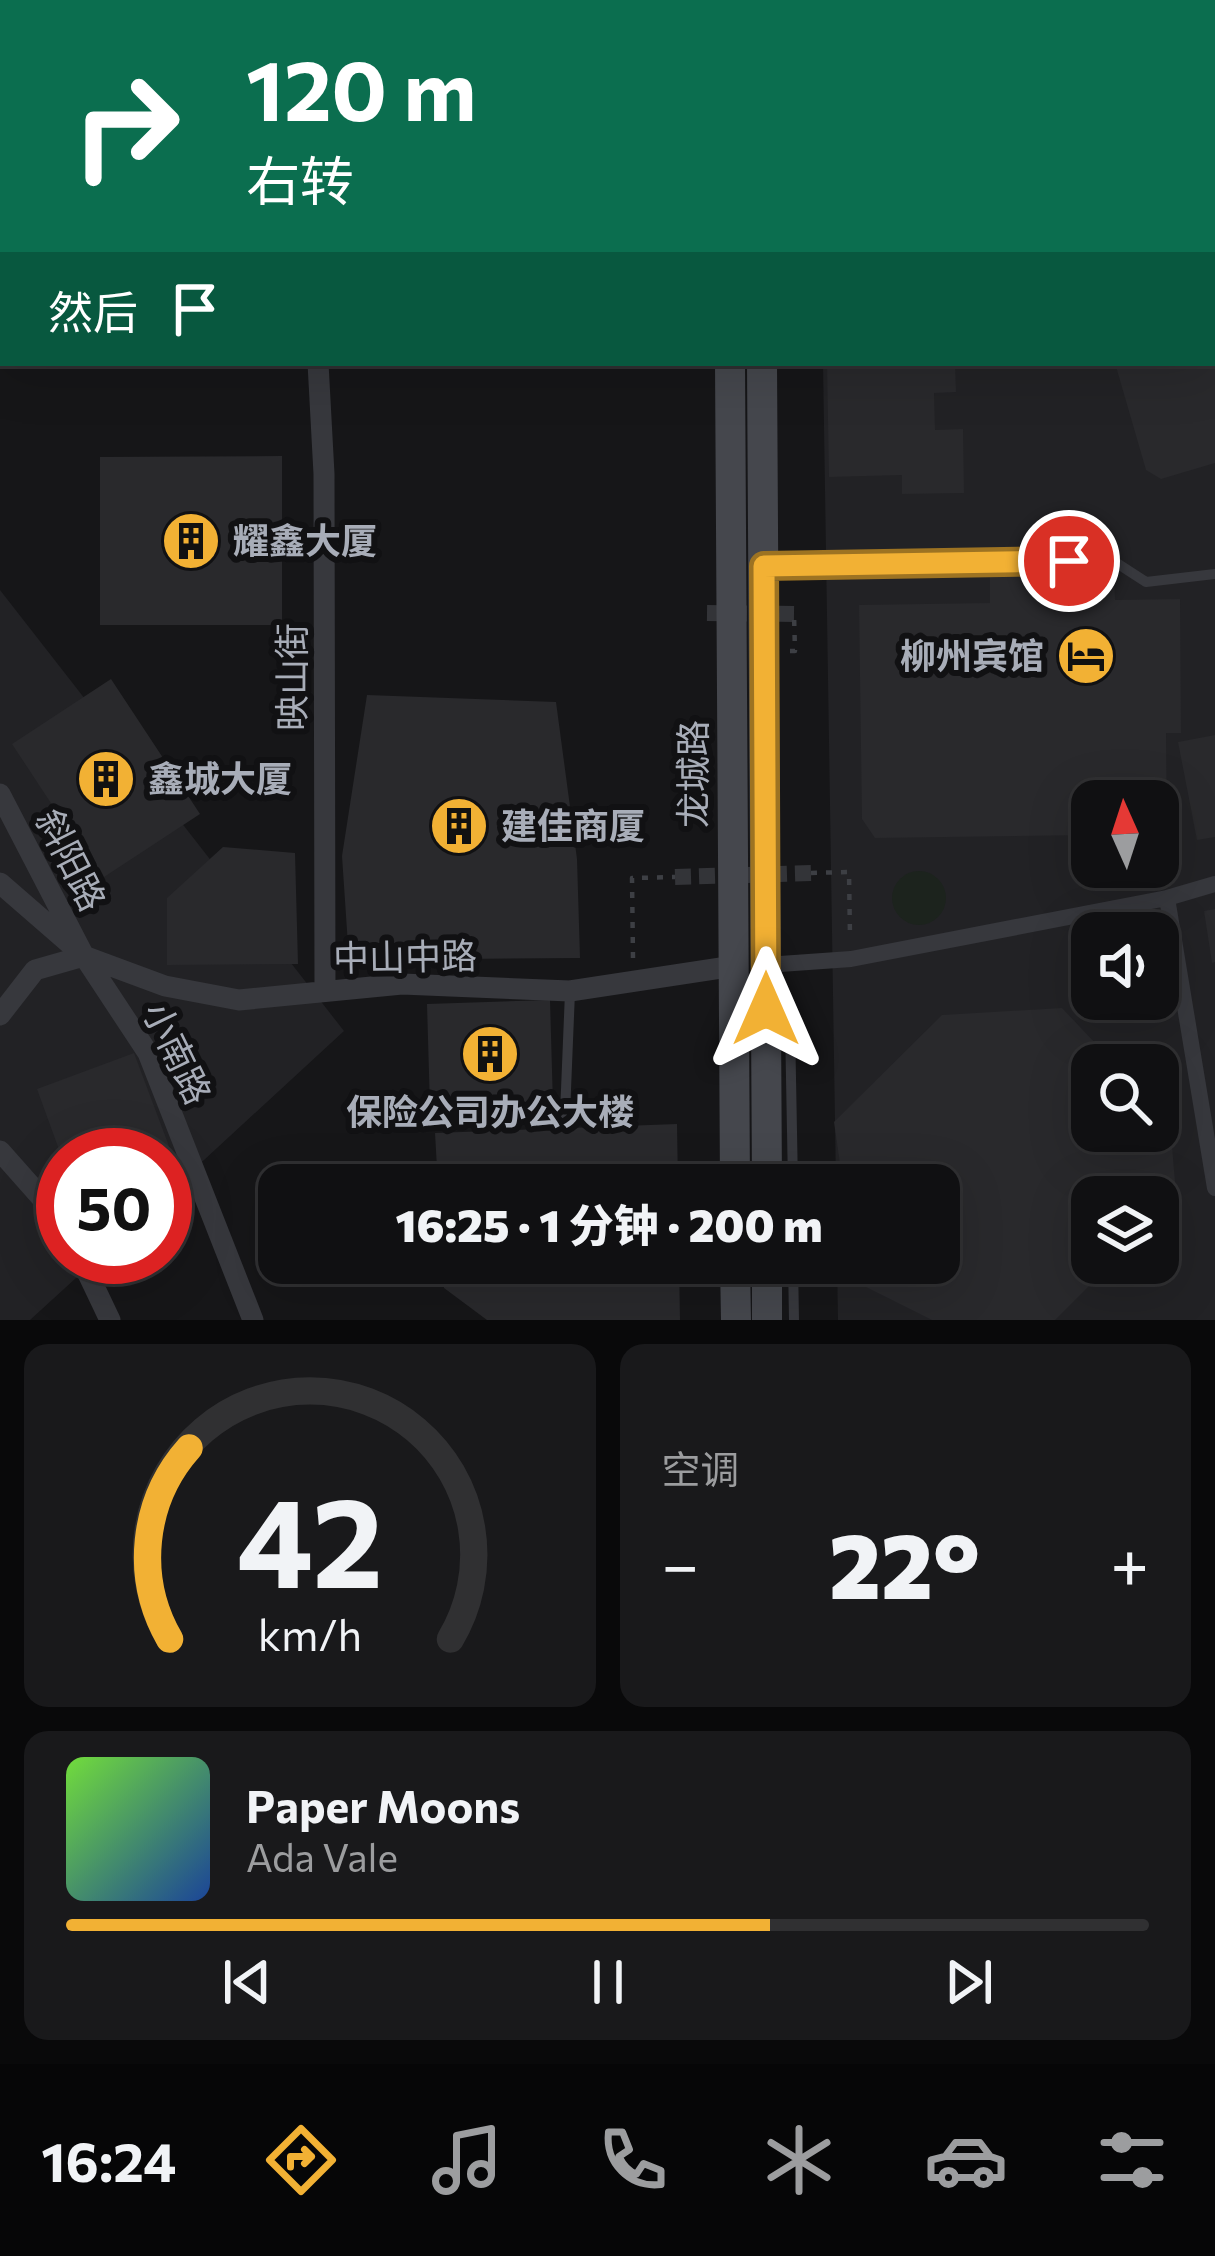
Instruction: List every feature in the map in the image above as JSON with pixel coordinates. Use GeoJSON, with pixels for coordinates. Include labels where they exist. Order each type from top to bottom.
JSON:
{"type":"FeatureCollection","features":[{"type":"Feature","properties":{"kind":"main road","name":"龙城路"},"geometry":{"type":"LineString","coordinates":[[730,366],[735,1164]]}},
{"type":"Feature","properties":{"kind":"main road","name":"龙城路"},"geometry":{"type":"LineString","coordinates":[[762,366],[766,1164]]}},
{"type":"Feature","properties":{"kind":"main road"},"geometry":{"type":"LineString","coordinates":[[734,966],[766,965]]}},
{"type":"Feature","properties":{"kind":"main road"},"geometry":{"type":"LineString","coordinates":[[735,1284],[736,1320]]}},
{"type":"Feature","properties":{"kind":"main road"},"geometry":{"type":"LineString","coordinates":[[767,1284],[767,1320]]}},
{"type":"Feature","properties":{"kind":"street","name":"映山街"},"geometry":{"type":"LineString","coordinates":[[318,366],[324,474],[325,991]]}},
{"type":"Feature","properties":{"kind":"street","name":"斜阳路"},"geometry":{"type":"LineString","coordinates":[[0,794],[84,956]]}},
{"type":"Feature","properties":{"kind":"street"},"geometry":{"type":"LineString","coordinates":[[0,883],[84,956]]}},
{"type":"Feature","properties":{"kind":"street"},"geometry":{"type":"LineString","coordinates":[[766,965],[851,959],[1167,898],[1215,884]]}},
{"type":"Feature","properties":{"kind":"street"},"geometry":{"type":"LineString","coordinates":[[1167,898],[1215,1188]]}},
{"type":"Feature","properties":{"kind":"street","name":"中山中路"},"geometry":{"type":"LineString","coordinates":[[84,956],[165,986],[239,1000],[402,984],[571,991],[734,966]]}},
{"type":"Feature","properties":{"kind":"street"},"geometry":{"type":"LineString","coordinates":[[0,1015],[35,970],[84,956]]}},
{"type":"Feature","properties":{"kind":"street","name":"小南路"},"geometry":{"type":"LineString","coordinates":[[84,956],[148,1053],[254,1320]]}},
{"type":"Feature","properties":{"kind":"street"},"geometry":{"type":"LineString","coordinates":[[0,1151],[36,1192]]}},
{"type":"Feature","properties":{"kind":"street"},"geometry":{"type":"LineString","coordinates":[[93,1284],[110,1320]]}},
{"type":"Feature","properties":{"kind":"lane"},"geometry":{"type":"LineString","coordinates":[[731,566],[1112,560],[1146,582],[1215,574]]}},
{"type":"Feature","properties":{"kind":"lane"},"geometry":{"type":"LineString","coordinates":[[766,965],[790,1024],[793,1164]]}},
{"type":"Feature","properties":{"kind":"lane"},"geometry":{"type":"LineString","coordinates":[[565,1114],[571,991]]}},
{"type":"Feature","properties":{"kind":"lane"},"geometry":{"type":"LineString","coordinates":[[793,1284],[794,1320]]}},
{"type":"Feature","properties":{"kind":"path"},"geometry":{"type":"LineString","coordinates":[[812,873],[849,872],[851,959]]}},
{"type":"Feature","properties":{"kind":"path"},"geometry":{"type":"LineString","coordinates":[[634,982],[632,878],[675,877]]}},
{"type":"Feature","properties":{"kind":"shaded area"},"geometry":{"type":"Polygon","coordinates":[[[823,366],[1215,366],[1215,1320],[838,1320],[837,1284],[960,1284],[960,1164],[836,1164],[823,366]]]}},
{"type":"Feature","properties":{"kind":"shaded area"},"geometry":{"type":"Polygon","coordinates":[[[0,590],[344,1031],[192,1171],[192,1128],[36,1128],[36,1284],[69,1284],[30,1320],[0,1320],[0,590]]]}},
{"type":"Feature","properties":{"kind":"shaded area"},"geometry":{"type":"Polygon","coordinates":[[[919,871],[938,879],[946,898],[938,917],[919,925],[900,917],[892,898],[900,879],[919,871]]]}},
{"type":"Feature","properties":{"kind":"building"},"geometry":{"type":"Polygon","coordinates":[[[827,366],[955,366],[956,392],[934,393],[935,430],[963,429],[964,493],[902,494],[902,475],[829,477],[827,366]]]}},
{"type":"Feature","properties":{"kind":"building"},"geometry":{"type":"Polygon","coordinates":[[[1116,366],[1215,366],[1215,463],[1161,479],[1146,470],[1116,366]]]}},
{"type":"Feature","properties":{"kind":"building","name":"耀鑫大厦"},"geometry":{"type":"Polygon","coordinates":[[[282,456],[282,625],[100,625],[100,457],[282,456]]]}},
{"type":"Feature","properties":{"kind":"building"},"geometry":{"type":"Polygon","coordinates":[[[1114,571],[1115,600],[1180,599],[1181,733],[1166,733],[1166,780],[1071,780],[1071,835],[875,838],[862,819],[859,605],[990,603],[990,572],[1114,571]]]}},
{"type":"Feature","properties":{"kind":"building","name":"鑫城大厦"},"geometry":{"type":"Polygon","coordinates":[[[111,679],[200,814],[101,879],[12,744],[111,679]]]}},
{"type":"Feature","properties":{"kind":"building","name":"建佳商厦"},"geometry":{"type":"Polygon","coordinates":[[[367,695],[556,702],[577,859],[580,958],[349,960],[342,856],[367,695]]]}},
{"type":"Feature","properties":{"kind":"building"},"geometry":{"type":"Polygon","coordinates":[[[1215,735],[1215,837],[1197,840],[1178,742],[1215,735]]]}},
{"type":"Feature","properties":{"kind":"building"},"geometry":{"type":"Polygon","coordinates":[[[223,847],[295,853],[298,964],[167,965],[167,898],[223,847]]]}},
{"type":"Feature","properties":{"kind":"building"},"geometry":{"type":"Polygon","coordinates":[[[1215,909],[1215,962],[1212,963],[1204,911],[1215,909]]]}},
{"type":"Feature","properties":{"kind":"building","name":"保险公司办公大楼"},"geometry":{"type":"Polygon","coordinates":[[[550,1000],[553,1105],[430,1108],[427,1004],[550,1000]]]}},
{"type":"Feature","properties":{"kind":"building"},"geometry":{"type":"Polygon","coordinates":[[[1062,1008],[1096,1044],[1071,1044],[1071,1152],[1172,1152],[1175,1176],[1071,1176],[1071,1284],[1091,1284],[1055,1320],[932,1320],[860,1284],[960,1284],[960,1164],[840,1164],[834,1122],[942,1015],[1062,1008]]]}},
{"type":"Feature","properties":{"kind":"building"},"geometry":{"type":"Polygon","coordinates":[[[134,1053],[162,1128],[51,1128],[37,1089],[134,1053]]]}},
{"type":"Feature","properties":{"kind":"building"},"geometry":{"type":"Polygon","coordinates":[[[677,1124],[678,1164],[437,1164],[435,1133],[677,1124]]]}},
{"type":"Feature","properties":{"kind":"building"},"geometry":{"type":"Polygon","coordinates":[[[444,1284],[679,1284],[680,1320],[487,1320],[444,1284]]]}},
{"type":"Feature","properties":{"kind":"tunnel"},"geometry":{"type":"LineString","coordinates":[[707,613],[794,614]]}},
{"type":"Feature","properties":{"kind":"tunnel"},"geometry":{"type":"LineString","coordinates":[[675,877],[811,873]]}},
{"type":"Feature","properties":{"kind":"place","name":"耀鑫大厦"},"geometry":{"type":"Point","coordinates":[191,541]}},
{"type":"Feature","properties":{"kind":"place","name":"柳州宾馆"},"geometry":{"type":"Point","coordinates":[1086,656]}},
{"type":"Feature","properties":{"kind":"place","name":"鑫城大厦"},"geometry":{"type":"Point","coordinates":[106,779]}},
{"type":"Feature","properties":{"kind":"place","name":"建佳商厦"},"geometry":{"type":"Point","coordinates":[459,826]}},
{"type":"Feature","properties":{"kind":"place","name":"保险公司办公大楼"},"geometry":{"type":"Point","coordinates":[490,1054]}},
{"type":"Feature","properties":{"kind":"route"},"geometry":{"type":"LineString","coordinates":[[766,1009],[764,566],[1069,561]]}}]}
